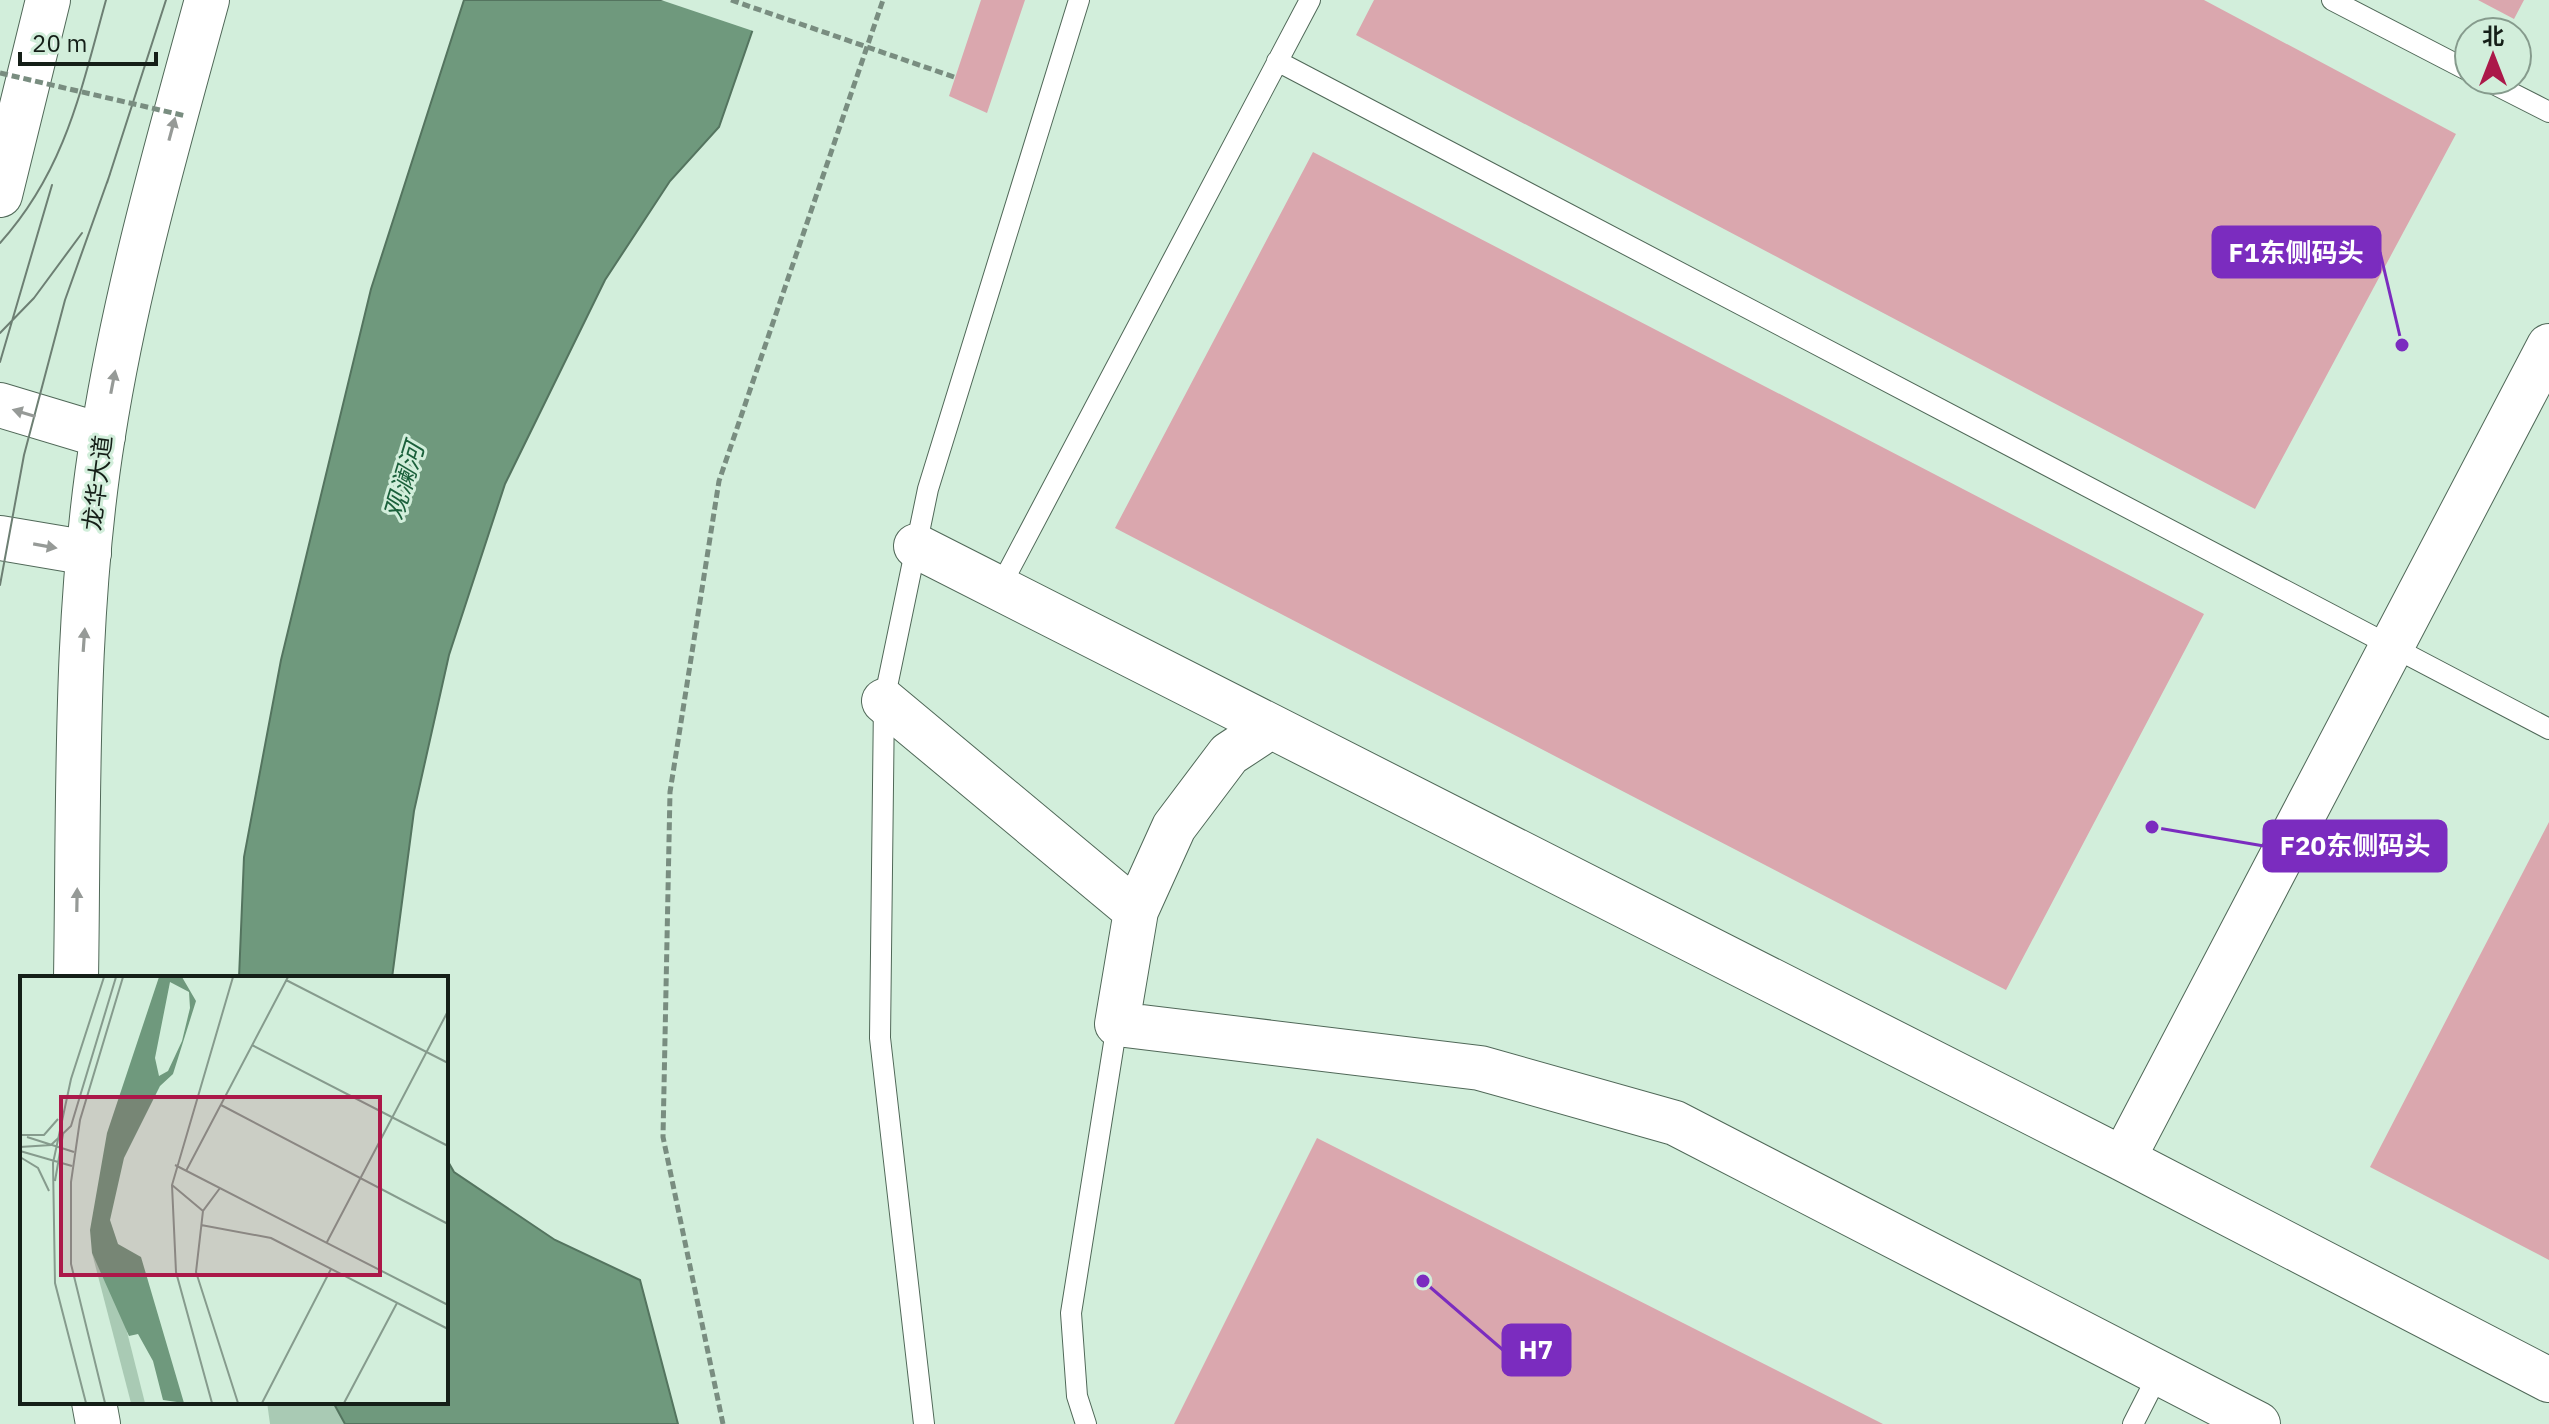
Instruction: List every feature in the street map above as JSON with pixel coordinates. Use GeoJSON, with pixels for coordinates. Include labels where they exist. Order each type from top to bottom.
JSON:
{"type":"FeatureCollection","features":[{"type":"Feature","properties":{"kind":"street"},"geometry":{"type":"LineString","coordinates":[[0,143],[13,81],[48,0]]}},
{"type":"Feature","properties":{"kind":"street","name":"龙华大道"},"geometry":{"type":"LineString","coordinates":[[76,976],[82,675],[89,553],[103,436],[157,182],[207,0]]}},
{"type":"Feature","properties":{"kind":"street"},"geometry":{"type":"LineString","coordinates":[[0,195],[13,81]]}},
{"type":"Feature","properties":{"kind":"street"},"geometry":{"type":"LineString","coordinates":[[2123,1159],[2549,346]]}},
{"type":"Feature","properties":{"kind":"street"},"geometry":{"type":"LineString","coordinates":[[0,405],[103,436]]}},
{"type":"Feature","properties":{"kind":"street"},"geometry":{"type":"LineString","coordinates":[[0,538],[89,553]]}},
{"type":"Feature","properties":{"kind":"street"},"geometry":{"type":"LineString","coordinates":[[916,546],[2123,1159],[2549,1380]]}},
{"type":"Feature","properties":{"kind":"street"},"geometry":{"type":"LineString","coordinates":[[884,701],[1136,911]]}},
{"type":"Feature","properties":{"kind":"street"},"geometry":{"type":"LineString","coordinates":[[1270,727],[1229,754],[1174,827],[1136,911],[1117,1024],[1480,1068],[1675,1123],[2258,1424]]}},
{"type":"Feature","properties":{"kind":"street"},"geometry":{"type":"LineString","coordinates":[[94,1404],[98,1424]]}},
{"type":"Feature","properties":{"kind":"lane"},"geometry":{"type":"LineString","coordinates":[[924,1424],[880,1038],[884,701],[928,489],[1079,0]]}},
{"type":"Feature","properties":{"kind":"lane"},"geometry":{"type":"LineString","coordinates":[[999,589],[1310,0]]}},
{"type":"Feature","properties":{"kind":"lane"},"geometry":{"type":"LineString","coordinates":[[2332,0],[2453,63]]}},
{"type":"Feature","properties":{"kind":"lane"},"geometry":{"type":"LineString","coordinates":[[1277,61],[2549,729]]}},
{"type":"Feature","properties":{"kind":"lane"},"geometry":{"type":"LineString","coordinates":[[2518,96],[2549,112]]}},
{"type":"Feature","properties":{"kind":"lane"},"geometry":{"type":"LineString","coordinates":[[1086,1424],[1077,1396],[1071,1313],[1117,1024]]}},
{"type":"Feature","properties":{"kind":"lane"},"geometry":{"type":"LineString","coordinates":[[2133,1424],[2159,1373]]}},
{"type":"Feature","properties":{"kind":"path"},"geometry":{"type":"LineString","coordinates":[[731,0],[954,77]]}},
{"type":"Feature","properties":{"kind":"path"},"geometry":{"type":"LineString","coordinates":[[723,1424],[663,1137],[670,792],[719,481],[883,0]]}},
{"type":"Feature","properties":{"kind":"path"},"geometry":{"type":"LineString","coordinates":[[13,81],[186,116]]}},
{"type":"Feature","properties":{"kind":"shaded area"},"geometry":{"type":"Polygon","coordinates":[[[267,1404],[334,1404],[345,1424],[270,1424],[267,1404]]]}},
{"type":"Feature","properties":{"kind":"water","name":"观澜河"},"geometry":{"type":"Polygon","coordinates":[[[464,0],[763,0],[719,127],[670,181],[605,280],[505,484],[449,655],[414,811],[392,976],[239,976],[244,857],[281,660],[371,289],[464,0]]]}},
{"type":"Feature","properties":{"kind":"water"},"geometry":{"type":"Polygon","coordinates":[[[448,1162],[454,1172],[555,1240],[640,1280],[678,1424],[345,1424],[334,1404],[448,1404],[448,1162]]]}},
{"type":"Feature","properties":{"kind":"pier"},"geometry":{"type":"Polygon","coordinates":[[[661,0],[767,0],[756,32],[661,0]]]}},
{"type":"Feature","properties":{"kind":"building"},"geometry":{"type":"Polygon","coordinates":[[[981,0],[1025,0],[987,113],[949,96],[981,0]]]}},
{"type":"Feature","properties":{"kind":"building"},"geometry":{"type":"Polygon","coordinates":[[[1374,0],[2204,0],[2456,134],[2255,509],[1356,35],[1374,0]]]}},
{"type":"Feature","properties":{"kind":"building"},"geometry":{"type":"Polygon","coordinates":[[[2478,0],[2524,0],[2516,16],[2508,16],[2478,0]]]}},
{"type":"Feature","properties":{"kind":"building"},"geometry":{"type":"Polygon","coordinates":[[[1313,152],[2204,614],[2006,990],[1115,528],[1313,152]]]}},
{"type":"Feature","properties":{"kind":"building"},"geometry":{"type":"Polygon","coordinates":[[[2549,822],[2549,1260],[2370,1167],[2549,822]]]}},
{"type":"Feature","properties":{"kind":"building"},"geometry":{"type":"Polygon","coordinates":[[[1317,1138],[1883,1424],[1174,1424],[1317,1138]]]}},
{"type":"Feature","properties":{"kind":"tram line"},"geometry":{"type":"LineString","coordinates":[[0,243],[22,216],[56,158],[79,97],[106,0]]}},
{"type":"Feature","properties":{"kind":"tram line"},"geometry":{"type":"LineString","coordinates":[[107,183],[166,0]]}},
{"type":"Feature","properties":{"kind":"tram line"},"geometry":{"type":"LineString","coordinates":[[0,585],[24,455],[65,300],[110,174]]}},
{"type":"Feature","properties":{"kind":"tram line"},"geometry":{"type":"LineString","coordinates":[[0,362],[52,185]]}},
{"type":"Feature","properties":{"kind":"tram line"},"geometry":{"type":"LineString","coordinates":[[0,333],[34,298],[82,233]]}},
{"type":"Feature","properties":{"kind":"place","name":"F1东侧码头"},"geometry":{"type":"Point","coordinates":[2402,345]}},
{"type":"Feature","properties":{"kind":"place","name":"F20东侧码头"},"geometry":{"type":"Point","coordinates":[2152,827]}},
{"type":"Feature","properties":{"kind":"place","name":"H7"},"geometry":{"type":"Point","coordinates":[1423,1281]}}]}
